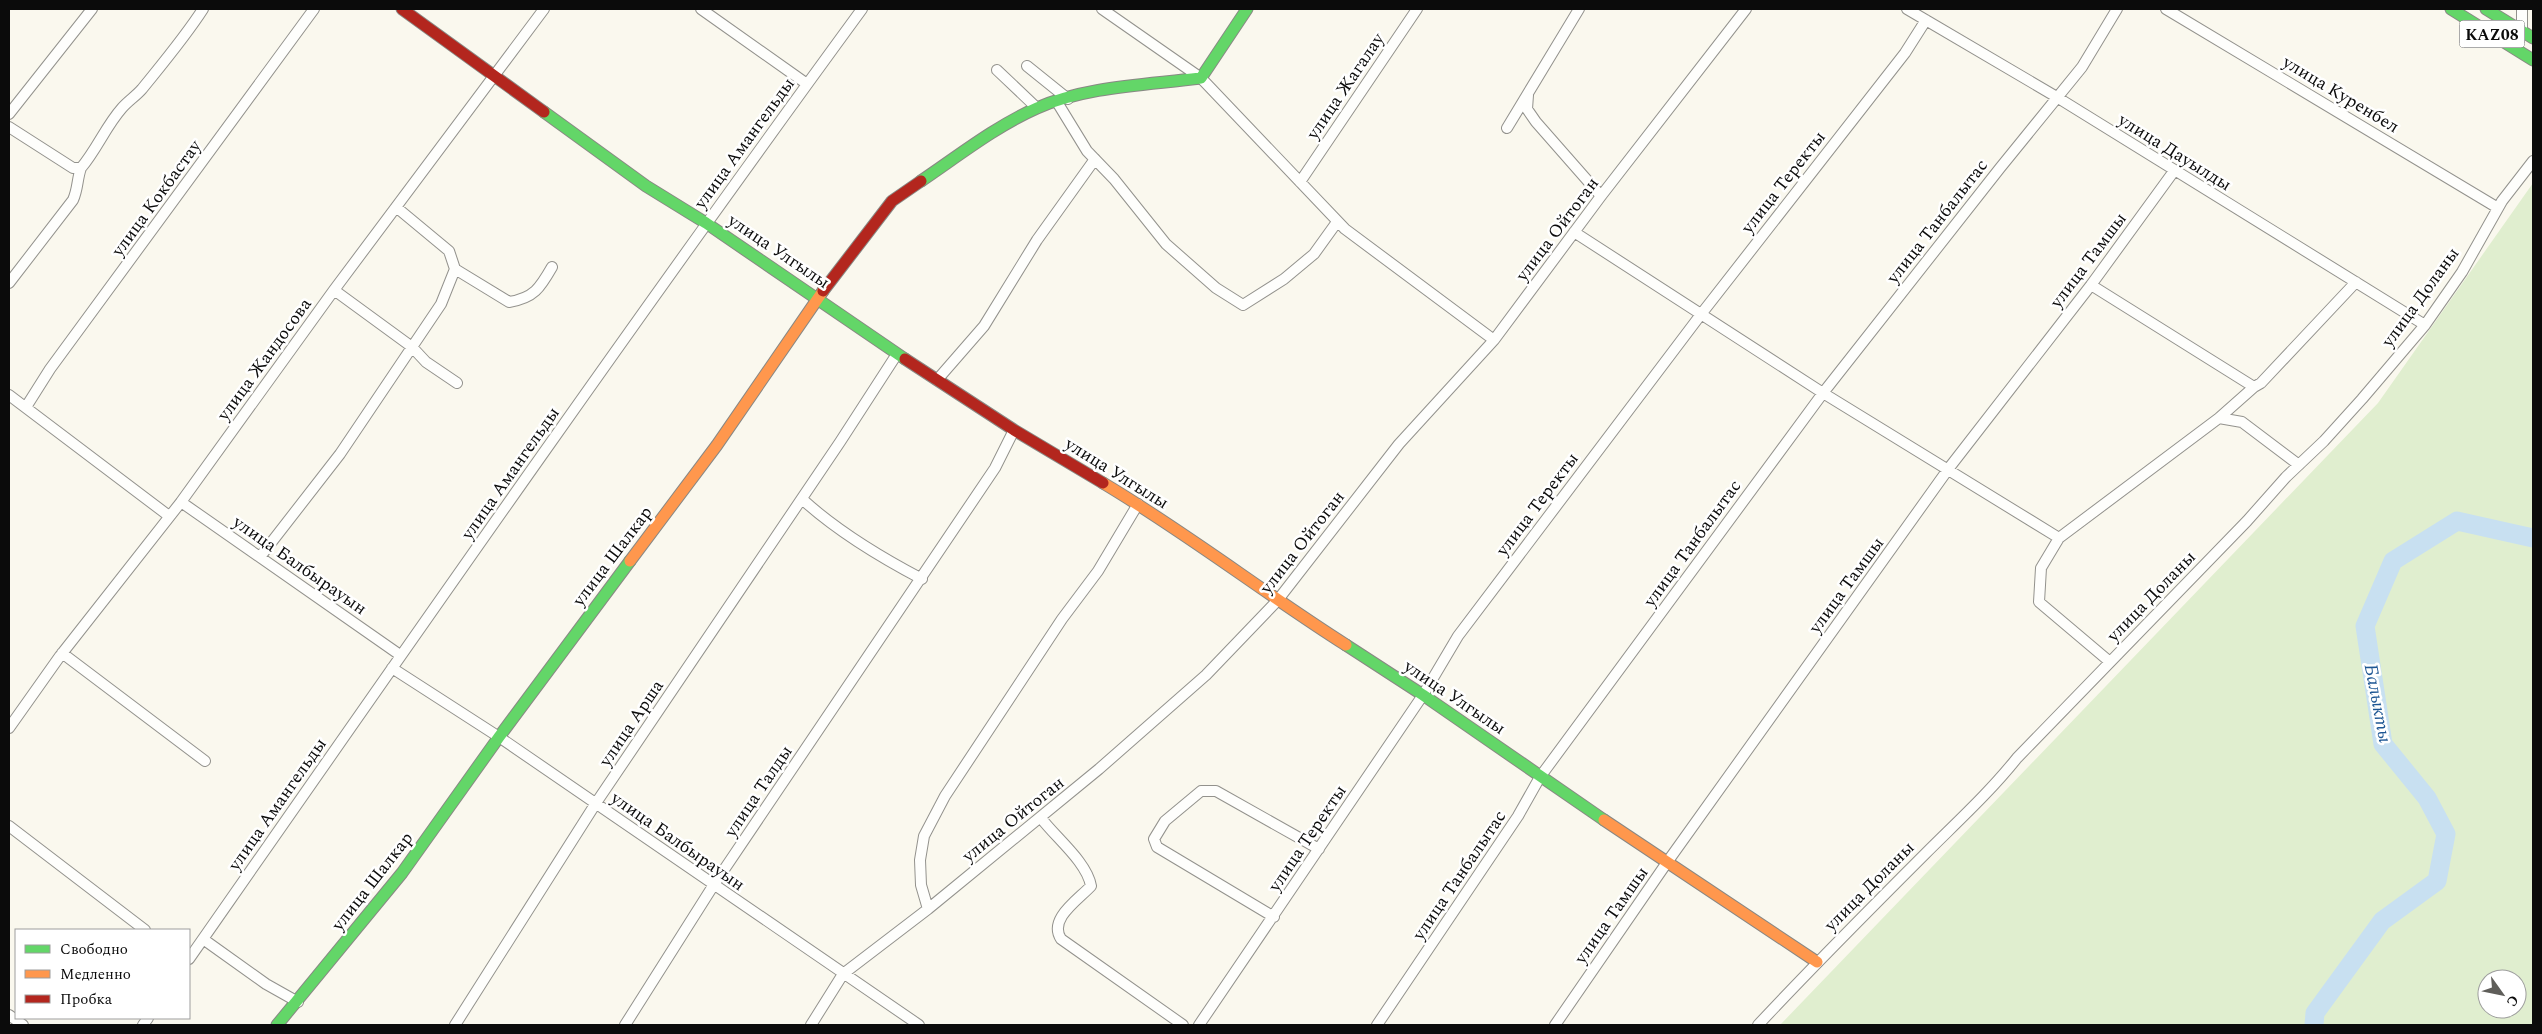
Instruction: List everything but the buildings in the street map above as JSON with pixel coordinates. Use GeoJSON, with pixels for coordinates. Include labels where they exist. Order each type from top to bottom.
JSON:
{"type":"FeatureCollection","features":[{"type":"Feature","properties":{"kind":"main road","name":"улица Улгылы"},"geometry":{"type":"LineString","coordinates":[[402,9],[493,77],[646,186],[706,223],[896,354],[1014,430],[1138,504],[1277,601],[1423,695],[1540,777],[1817,962]]}},
{"type":"Feature","properties":{"kind":"main road"},"geometry":{"type":"LineString","coordinates":[[1201,78],[1247,9]]}},
{"type":"Feature","properties":{"kind":"main road","name":"KAZ08"},"geometry":{"type":"LineString","coordinates":[[2451,9],[2533,60]]}},
{"type":"Feature","properties":{"kind":"main road","name":"KAZ08"},"geometry":{"type":"LineString","coordinates":[[2486,9],[2533,38]]}},
{"type":"Feature","properties":{"kind":"main road","name":"улица Шалкар"},"geometry":{"type":"LineString","coordinates":[[277,1025],[298,1002],[402,873],[499,737],[717,445],[816,298],[892,201],[996,131],[1037,108],[1087,93],[1201,78]]}},
{"type":"Feature","properties":{"kind":"street"},"geometry":{"type":"LineString","coordinates":[[9,114],[92,9]]}},
{"type":"Feature","properties":{"kind":"street"},"geometry":{"type":"LineString","coordinates":[[9,283],[73,200],[78,188],[77,178],[81,168],[97,148],[123,107],[142,89],[204,9]]}},
{"type":"Feature","properties":{"kind":"street","name":"улица Кокбастау"},"geometry":{"type":"LineString","coordinates":[[26,408],[50,370],[314,9]]}},
{"type":"Feature","properties":{"kind":"street","name":"улица Жандосова"},"geometry":{"type":"LineString","coordinates":[[9,728],[62,653],[181,502],[334,290],[544,9]]}},
{"type":"Feature","properties":{"kind":"street"},"geometry":{"type":"LineString","coordinates":[[701,9],[807,84]]}},
{"type":"Feature","properties":{"kind":"street","name":"улица Амангельды"},"geometry":{"type":"LineString","coordinates":[[190,958],[400,655],[706,223],[862,9]]}},
{"type":"Feature","properties":{"kind":"street"},"geometry":{"type":"LineString","coordinates":[[1102,9],[1201,78],[1338,222],[1494,340]]}},
{"type":"Feature","properties":{"kind":"street","name":"улица Жагалау"},"geometry":{"type":"LineString","coordinates":[[1300,182],[1417,9]]}},
{"type":"Feature","properties":{"kind":"street"},"geometry":{"type":"LineString","coordinates":[[1507,128],[1579,9]]}},
{"type":"Feature","properties":{"kind":"street","name":"улица Ойтоган"},"geometry":{"type":"LineString","coordinates":[[811,1025],[843,974],[928,909],[1041,818],[1206,674],[1277,601],[1399,444],[1494,340],[1601,196],[1746,9]]}},
{"type":"Feature","properties":{"kind":"street","name":"улица Дауылды"},"geometry":{"type":"LineString","coordinates":[[1907,9],[2058,98],[2425,325]]}},
{"type":"Feature","properties":{"kind":"street","name":"улица Танбалытас"},"geometry":{"type":"LineString","coordinates":[[1377,1025],[1518,816],[1540,777],[1823,393],[2000,168],[2058,98],[2082,66],[2117,9]]}},
{"type":"Feature","properties":{"kind":"street","name":"улица Куренбел"},"geometry":{"type":"LineString","coordinates":[[2166,9],[2498,208]]}},
{"type":"Feature","properties":{"kind":"street"},"geometry":{"type":"LineString","coordinates":[[2522,9],[2522,31]]}},
{"type":"Feature","properties":{"kind":"street","name":"улица Теректы"},"geometry":{"type":"LineString","coordinates":[[1199,1025],[1423,695],[1458,636],[1702,313],[1874,94],[1905,53],[1926,20]]}},
{"type":"Feature","properties":{"kind":"street"},"geometry":{"type":"LineString","coordinates":[[1027,66],[1063,101],[1087,151],[1166,244],[1216,288],[1243,305],[1284,279],[1314,254],[1338,222]]}},
{"type":"Feature","properties":{"kind":"street"},"geometry":{"type":"LineString","coordinates":[[997,70],[1037,108]]}},
{"type":"Feature","properties":{"kind":"street"},"geometry":{"type":"LineString","coordinates":[[1529,92],[1527,110],[1601,196]]}},
{"type":"Feature","properties":{"kind":"street"},"geometry":{"type":"LineString","coordinates":[[9,127],[73,168],[81,168]]}},
{"type":"Feature","properties":{"kind":"street"},"geometry":{"type":"LineString","coordinates":[[937,380],[984,326],[1037,240],[1095,159]]}},
{"type":"Feature","properties":{"kind":"street","name":"улица Доланы"},"geometry":{"type":"LineString","coordinates":[[1758,1025],[1817,962],[1960,819],[1990,792],[2017,758],[2324,441],[2425,325],[2462,272],[2498,208],[2533,162]]}},
{"type":"Feature","properties":{"kind":"street","name":"улица Тамшы"},"geometry":{"type":"LineString","coordinates":[[1555,1025],[1668,861],[1949,468],[2091,285],[2174,171]]}},
{"type":"Feature","properties":{"kind":"street"},"geometry":{"type":"LineString","coordinates":[[396,207],[449,251],[455,269],[509,302],[526,299],[531,295],[541,286],[552,267]]}},
{"type":"Feature","properties":{"kind":"street"},"geometry":{"type":"LineString","coordinates":[[1574,232],[1823,393],[1949,468],[2059,538]]}},
{"type":"Feature","properties":{"kind":"street"},"geometry":{"type":"LineString","coordinates":[[260,557],[340,454],[441,304],[455,269]]}},
{"type":"Feature","properties":{"kind":"street"},"geometry":{"type":"LineString","coordinates":[[2110,662],[2039,602],[2041,568],[2059,538],[2219,418],[2261,383],[2356,282]]}},
{"type":"Feature","properties":{"kind":"street"},"geometry":{"type":"LineString","coordinates":[[2091,285],[2254,387]]}},
{"type":"Feature","properties":{"kind":"street"},"geometry":{"type":"LineString","coordinates":[[334,290],[412,347],[426,362],[457,383]]}},
{"type":"Feature","properties":{"kind":"street","name":"улица Арша"},"geometry":{"type":"LineString","coordinates":[[455,1025],[596,803],[802,499],[896,354]]}},
{"type":"Feature","properties":{"kind":"street"},"geometry":{"type":"LineString","coordinates":[[9,395],[169,516]]}},
{"type":"Feature","properties":{"kind":"street"},"geometry":{"type":"LineString","coordinates":[[2219,418],[2242,422],[2299,465]]}},
{"type":"Feature","properties":{"kind":"street","name":"улица Талды"},"geometry":{"type":"LineString","coordinates":[[625,1025],[713,886],[996,468],[1014,430]]}},
{"type":"Feature","properties":{"kind":"street"},"geometry":{"type":"LineString","coordinates":[[802,499],[847,534],[922,579]]}},
{"type":"Feature","properties":{"kind":"street","name":"улица Балбырауын"},"geometry":{"type":"LineString","coordinates":[[181,502],[400,655]]}},
{"type":"Feature","properties":{"kind":"street"},"geometry":{"type":"LineString","coordinates":[[928,909],[921,885],[920,860],[924,836],[928,828],[945,796],[1056,627],[1098,571],[1138,504]]}},
{"type":"Feature","properties":{"kind":"street"},"geometry":{"type":"LineString","coordinates":[[62,653],[205,761]]}},
{"type":"Feature","properties":{"kind":"street","name":"улица Балбырауын"},"geometry":{"type":"LineString","coordinates":[[392,668],[499,737],[713,886],[919,1025]]}},
{"type":"Feature","properties":{"kind":"street"},"geometry":{"type":"LineString","coordinates":[[1274,917],[1157,847],[1154,839],[1165,821],[1201,791],[1216,791],[1319,849]]}},
{"type":"Feature","properties":{"kind":"street"},"geometry":{"type":"LineString","coordinates":[[1041,818],[1080,864],[1090,879],[1092,886],[1057,922],[1056,931],[1061,939],[1183,1025]]}},
{"type":"Feature","properties":{"kind":"street"},"geometry":{"type":"LineString","coordinates":[[9,826],[144,929]]}},
{"type":"Feature","properties":{"kind":"street"},"geometry":{"type":"LineString","coordinates":[[203,939],[266,984],[298,1002]]}},
{"type":"Feature","properties":{"kind":"street"},"geometry":{"type":"LineString","coordinates":[[9,1015],[23,1025]]}},
{"type":"Feature","properties":{"kind":"green space"},"geometry":{"type":"Polygon","coordinates":[[[2533,183],[2533,1025],[1780,1025],[2378,403],[2533,183]]]}},
{"type":"Feature","properties":{"kind":"waterway","name":"Балыкты"},"geometry":{"type":"LineString","coordinates":[[2314,1025],[2315,1013],[2382,921],[2437,881],[2446,834],[2427,798],[2383,744],[2365,626],[2393,561],[2457,521],[2533,538]]}},
{"type":"Feature","properties":{"kind":"traffic: fast"},"geometry":{"type":"LineString","coordinates":[[921,181],[1007,123],[1056,101],[1118,87],[1201,78],[1247,9]]}},
{"type":"Feature","properties":{"kind":"traffic: fast"},"geometry":{"type":"LineString","coordinates":[[2451,9],[2533,60]]}},
{"type":"Feature","properties":{"kind":"traffic: fast"},"geometry":{"type":"LineString","coordinates":[[2486,9],[2533,38]]}},
{"type":"Feature","properties":{"kind":"traffic: fast"},"geometry":{"type":"LineString","coordinates":[[544,112],[646,186],[706,223],[905,359]]}},
{"type":"Feature","properties":{"kind":"traffic: fast"},"geometry":{"type":"LineString","coordinates":[[277,1025],[402,873],[499,737],[630,561]]}},
{"type":"Feature","properties":{"kind":"traffic: fast"},"geometry":{"type":"LineString","coordinates":[[1346,645],[1423,695],[1604,820]]}},
{"type":"Feature","properties":{"kind":"traffic: slow"},"geometry":{"type":"LineString","coordinates":[[630,561],[717,445],[823,291]]}},
{"type":"Feature","properties":{"kind":"traffic: slow"},"geometry":{"type":"LineString","coordinates":[[1103,483],[1165,522],[1346,645]]}},
{"type":"Feature","properties":{"kind":"traffic: slow"},"geometry":{"type":"LineString","coordinates":[[1604,820],[1817,962]]}},
{"type":"Feature","properties":{"kind":"traffic: jam"},"geometry":{"type":"LineString","coordinates":[[402,9],[544,112]]}},
{"type":"Feature","properties":{"kind":"traffic: jam"},"geometry":{"type":"LineString","coordinates":[[823,291],[892,201],[921,181]]}},
{"type":"Feature","properties":{"kind":"traffic: jam"},"geometry":{"type":"LineString","coordinates":[[905,359],[1014,430],[1103,483]]}}]}
